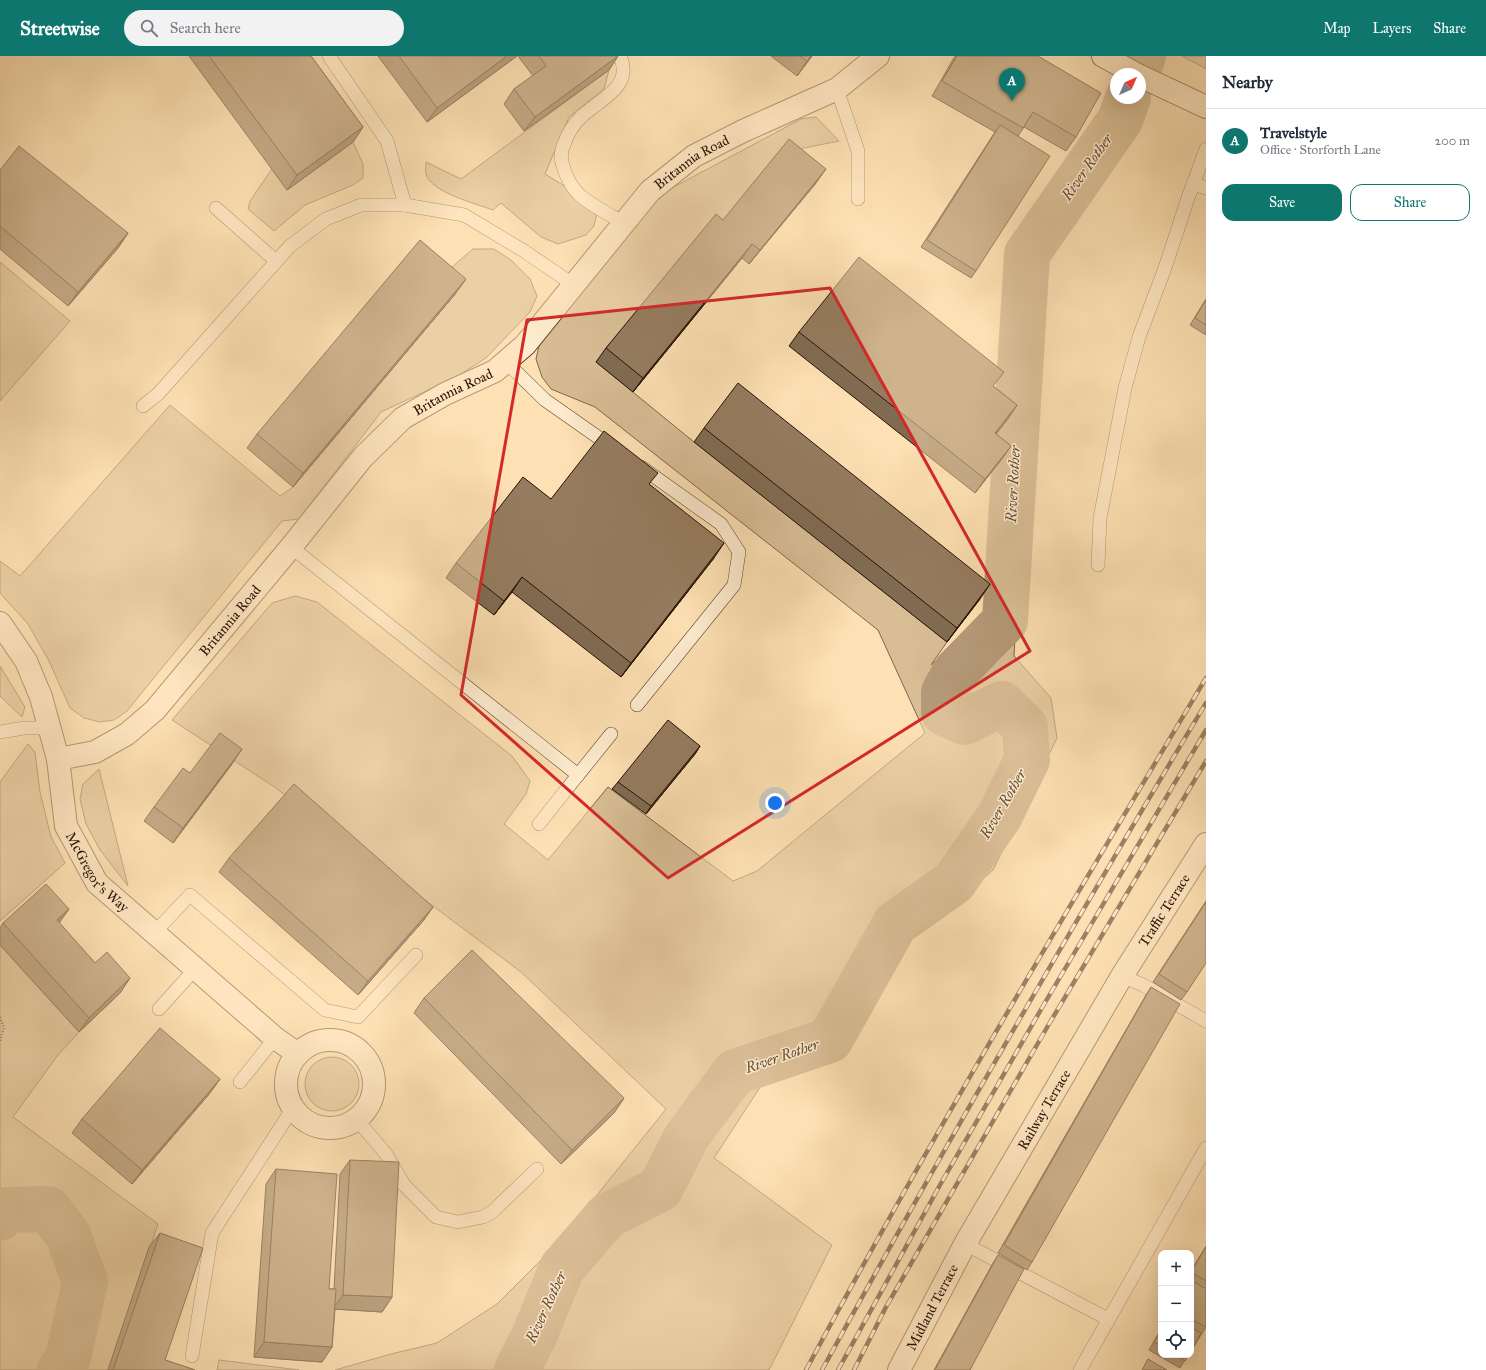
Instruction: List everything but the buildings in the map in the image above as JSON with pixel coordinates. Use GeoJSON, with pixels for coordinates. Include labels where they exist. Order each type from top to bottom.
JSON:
{"type":"FeatureCollection","features":[{"type":"Feature","properties":{"kind":"street","name":"Britannia Road"},"geometry":{"type":"LineString","coordinates":[[58,759],[95,752],[127,734],[155,710],[291,547],[363,457],[403,418],[445,394],[495,371],[525,345],[650,191],[694,156],[743,131],[837,89],[878,56]]}},
{"type":"Feature","properties":{"kind":"street"},"geometry":{"type":"LineString","coordinates":[[1107,59],[1124,68]]}},
{"type":"Feature","properties":{"kind":"street"},"geometry":{"type":"LineString","coordinates":[[1146,79],[1206,107]]}},
{"type":"Feature","properties":{"kind":"street","name":"McGregor's Way"},"geometry":{"type":"LineString","coordinates":[[0,623],[26,661],[41,697],[58,759],[66,826],[97,883],[275,1038],[298,1054]]}},
{"type":"Feature","properties":{"kind":"street","name":"Traffic Terrace"},"geometry":{"type":"LineString","coordinates":[[1122,976],[1206,844]]}},
{"type":"Feature","properties":{"kind":"street","name":"Railway Terrace"},"geometry":{"type":"LineString","coordinates":[[965,1244],[1122,976]]}},
{"type":"Feature","properties":{"kind":"street"},"geometry":{"type":"LineString","coordinates":[[323,1040],[338,1040],[352,1045],[364,1055],[372,1067],[375,1081],[374,1096],[368,1110],[357,1120],[344,1127],[330,1129],[316,1127],[303,1119],[293,1108],[287,1095],[286,1080],[290,1066],[298,1054],[309,1045],[323,1040]]}},
{"type":"Feature","properties":{"kind":"street","name":"Midland Terrace"},"geometry":{"type":"LineString","coordinates":[[899,1370],[965,1244]]}},
{"type":"Feature","properties":{"kind":"lane"},"geometry":{"type":"LineString","coordinates":[[329,56],[387,141],[405,206]]}},
{"type":"Feature","properties":{"kind":"lane"},"geometry":{"type":"LineString","coordinates":[[620,56],[624,70],[623,78],[612,93],[581,117],[573,126],[563,147],[561,159],[565,174],[581,196],[624,223]]}},
{"type":"Feature","properties":{"kind":"lane"},"geometry":{"type":"LineString","coordinates":[[837,89],[858,151],[858,199]]}},
{"type":"Feature","properties":{"kind":"lane"},"geometry":{"type":"LineString","coordinates":[[1098,565],[1100,518],[1125,388],[1139,337],[1165,268],[1206,149]]}},
{"type":"Feature","properties":{"kind":"lane"},"geometry":{"type":"LineString","coordinates":[[1193,184],[1206,188]]}},
{"type":"Feature","properties":{"kind":"lane"},"geometry":{"type":"LineString","coordinates":[[143,406],[158,394],[290,246],[326,219],[361,205],[405,206],[464,215],[524,251],[574,286]]}},
{"type":"Feature","properties":{"kind":"lane"},"geometry":{"type":"LineString","coordinates":[[216,208],[276,261]]}},
{"type":"Feature","properties":{"kind":"lane"},"geometry":{"type":"LineString","coordinates":[[506,362],[545,400],[721,524],[739,552],[734,585],[637,705]]}},
{"type":"Feature","properties":{"kind":"lane"},"geometry":{"type":"LineString","coordinates":[[291,547],[578,776]]}},
{"type":"Feature","properties":{"kind":"lane"},"geometry":{"type":"LineString","coordinates":[[0,732],[24,728],[50,728]]}},
{"type":"Feature","properties":{"kind":"lane"},"geometry":{"type":"LineString","coordinates":[[539,824],[611,734]]}},
{"type":"Feature","properties":{"kind":"lane"},"geometry":{"type":"LineString","coordinates":[[154,933],[190,895],[325,1010],[358,1017],[416,955]]}},
{"type":"Feature","properties":{"kind":"lane"},"geometry":{"type":"LineString","coordinates":[[159,1009],[195,969]]}},
{"type":"Feature","properties":{"kind":"lane"},"geometry":{"type":"LineString","coordinates":[[1122,976],[1143,985],[1206,1021]]}},
{"type":"Feature","properties":{"kind":"lane"},"geometry":{"type":"LineString","coordinates":[[240,1082],[275,1038]]}},
{"type":"Feature","properties":{"kind":"lane"},"geometry":{"type":"LineString","coordinates":[[192,1356],[212,1233],[293,1108]]}},
{"type":"Feature","properties":{"kind":"lane"},"geometry":{"type":"LineString","coordinates":[[357,1120],[386,1154],[404,1185],[436,1217],[458,1222],[483,1217],[492,1212],[537,1169]]}},
{"type":"Feature","properties":{"kind":"lane"},"geometry":{"type":"LineString","coordinates":[[1080,1370],[1108,1318],[1206,1148]]}},
{"type":"Feature","properties":{"kind":"lane"},"geometry":{"type":"LineString","coordinates":[[965,1244],[1108,1318]]}},
{"type":"Feature","properties":{"kind":"path"},"geometry":{"type":"LineString","coordinates":[[0,1017],[4,1028],[0,1042]]}},
{"type":"Feature","properties":{"kind":"highlighted area"},"geometry":{"type":"Polygon","coordinates":[[[830,288],[1030,651],[668,878],[461,695],[527,320],[830,288]]]}},
{"type":"Feature","properties":{"kind":"shaded area"},"geometry":{"type":"Polygon","coordinates":[[[1182,56],[1206,56],[1206,69],[1182,56]]]}},
{"type":"Feature","properties":{"kind":"shaded area"},"geometry":{"type":"Polygon","coordinates":[[[609,70],[604,89],[569,117],[545,174],[591,202],[597,213],[594,226],[586,235],[558,244],[541,237],[501,203],[493,210],[445,192],[429,180],[426,173],[426,162],[461,179],[609,70]]]}},
{"type":"Feature","properties":{"kind":"shaded area"},"geometry":{"type":"Polygon","coordinates":[[[816,117],[839,141],[779,153],[713,234],[596,362],[694,442],[947,642],[931,665],[989,614],[1015,638],[1014,656],[1051,698],[1057,738],[993,870],[943,915],[909,931],[842,1044],[806,1063],[770,1072],[714,1158],[832,1245],[769,1370],[335,1370],[437,1343],[497,1304],[560,1241],[666,1109],[521,972],[273,786],[172,720],[272,603],[295,596],[317,602],[512,756],[530,781],[526,794],[504,824],[548,860],[608,787],[733,881],[757,871],[925,733],[878,630],[595,407],[551,389],[542,377],[536,359],[539,346],[659,195],[801,119],[816,117]]]}},
{"type":"Feature","properties":{"kind":"shaded area"},"geometry":{"type":"Polygon","coordinates":[[[353,142],[363,164],[363,178],[353,185],[305,205],[274,231],[248,209],[250,201],[272,169],[287,190],[353,142]]]}},
{"type":"Feature","properties":{"kind":"shaded area"},"geometry":{"type":"Polygon","coordinates":[[[473,249],[494,249],[511,260],[530,279],[537,296],[530,312],[486,358],[456,377],[381,412],[299,519],[282,521],[127,711],[114,720],[100,722],[84,718],[70,708],[49,661],[28,624],[0,593],[0,561],[20,576],[170,405],[280,496],[293,487],[456,293],[452,267],[473,249]]]}},
{"type":"Feature","properties":{"kind":"shaded area"},"geometry":{"type":"Polygon","coordinates":[[[0,262],[70,321],[0,401],[0,262]]]}},
{"type":"Feature","properties":{"kind":"shaded area"},"geometry":{"type":"Polygon","coordinates":[[[0,666],[25,707],[22,717],[0,696],[0,666]]]}},
{"type":"Feature","properties":{"kind":"shaded area"},"geometry":{"type":"Polygon","coordinates":[[[28,744],[35,752],[40,792],[51,837],[65,863],[0,921],[0,782],[28,744]]]}},
{"type":"Feature","properties":{"kind":"shaded area"},"geometry":{"type":"Polygon","coordinates":[[[99,769],[128,886],[100,850],[86,824],[80,799],[83,784],[99,769]]]}},
{"type":"Feature","properties":{"kind":"shaded area"},"geometry":{"type":"Polygon","coordinates":[[[0,945],[79,1032],[58,1055],[13,1117],[158,1224],[108,1370],[0,1370],[0,945]]]}},
{"type":"Feature","properties":{"kind":"shaded area"},"geometry":{"type":"Polygon","coordinates":[[[332,1057],[342,1059],[351,1065],[357,1074],[359,1084],[357,1094],[351,1103],[342,1109],[332,1111],[322,1109],[313,1103],[307,1094],[305,1084],[307,1074],[313,1065],[322,1059],[332,1057]]]}},
{"type":"Feature","properties":{"kind":"shaded area"},"geometry":{"type":"Polygon","coordinates":[[[219,1360],[299,1370],[217,1370],[219,1360]]]}},
{"type":"Feature","properties":{"kind":"waterway","name":"River Rother"},"geometry":{"type":"LineString","coordinates":[[1139,68],[1143,56]]}},
{"type":"Feature","properties":{"kind":"waterway","name":"River Rother"},"geometry":{"type":"LineString","coordinates":[[517,1370],[534,1336],[562,1268],[607,1216],[660,1189],[687,1136],[735,1072],[830,1040],[895,924],[954,882],[999,817],[1027,760],[1025,727],[1002,704],[964,722],[944,713],[944,692],[956,671],[1005,621],[1027,254],[1120,120],[1126,104]]}},
{"type":"Feature","properties":{"kind":"waterway","name":"River Rother"},"geometry":{"type":"LineString","coordinates":[[0,1218],[7,1210],[48,1209],[68,1235],[85,1282],[68,1358],[60,1370]]}},
{"type":"Feature","properties":{"kind":"railway"},"geometry":{"type":"LineString","coordinates":[[806,1370],[902,1195],[952,1108],[1052,936],[1206,678]]}},
{"type":"Feature","properties":{"kind":"railway"},"geometry":{"type":"LineString","coordinates":[[822,1370],[915,1202],[1011,1035],[1206,703]]}},
{"type":"Feature","properties":{"kind":"railway"},"geometry":{"type":"LineString","coordinates":[[838,1370],[940,1185],[1043,1006],[1206,730]]}},
{"type":"Feature","properties":{"kind":"railway"},"geometry":{"type":"LineString","coordinates":[[854,1370],[886,1307],[1049,1024],[1206,761]]}},
{"type":"Feature","properties":{"kind":"place","name":"Travelstyle"},"geometry":{"type":"Point","coordinates":[1012,101]}}]}
